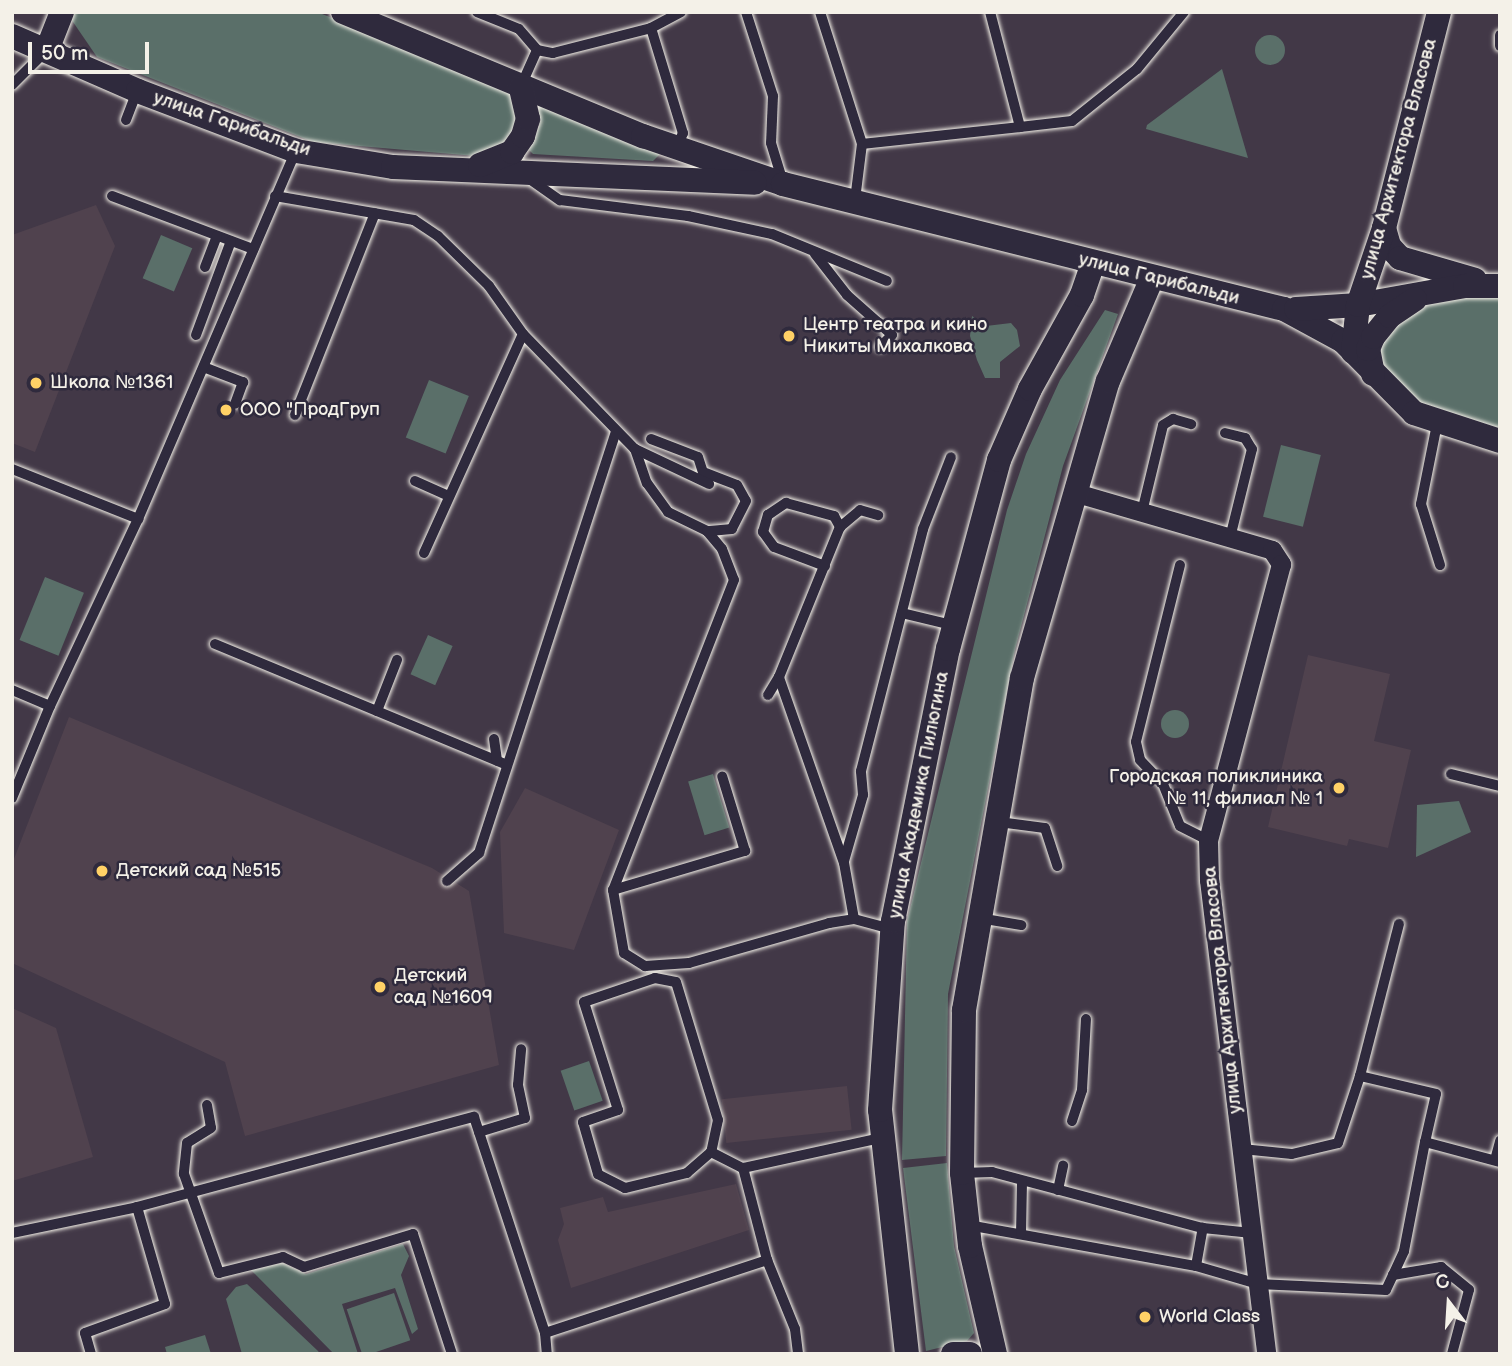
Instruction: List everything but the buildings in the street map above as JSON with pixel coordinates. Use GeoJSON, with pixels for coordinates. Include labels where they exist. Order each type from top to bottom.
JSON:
{"type":"FeatureCollection","features":[{"type":"Feature","properties":{"kind":"street"},"geometry":{"type":"LineString","coordinates":[[47,50],[62,12]]}},
{"type":"Feature","properties":{"kind":"street","name":"улица Гарибальди"},"geometry":{"type":"LineString","coordinates":[[343,12],[521,88],[783,184],[1284,309],[1327,328],[1403,406],[1437,424],[1500,440]]}},
{"type":"Feature","properties":{"kind":"street","name":"улица Архитектора Власова"},"geometry":{"type":"LineString","coordinates":[[1353,352],[1358,305],[1384,228],[1438,12]]}},
{"type":"Feature","properties":{"kind":"street","name":"улица Гарибальди"},"geometry":{"type":"LineString","coordinates":[[12,36],[138,91],[296,151],[393,167],[783,184]]}},
{"type":"Feature","properties":{"kind":"street","name":"улица Гарибальди"},"geometry":{"type":"LineString","coordinates":[[466,169],[512,152],[523,136],[528,120],[521,88]]}},
{"type":"Feature","properties":{"kind":"street"},"geometry":{"type":"LineString","coordinates":[[1384,228],[1389,246],[1400,258],[1500,286]]}},
{"type":"Feature","properties":{"kind":"street","name":"улица Академика Пилюгина"},"geometry":{"type":"LineString","coordinates":[[907,1354],[881,1138],[892,929],[954,626],[999,460],[1030,389],[1082,295],[1093,263]]}},
{"type":"Feature","properties":{"kind":"street"},"geometry":{"type":"LineString","coordinates":[[995,1354],[967,1224],[962,1173],[963,1023],[978,918],[1022,678],[1073,492],[1108,381],[1152,278]]}},
{"type":"Feature","properties":{"kind":"street"},"geometry":{"type":"LineString","coordinates":[[1358,305],[1465,286],[1500,286]]}},
{"type":"Feature","properties":{"kind":"street"},"geometry":{"type":"LineString","coordinates":[[1373,374],[1368,349],[1379,327],[1424,294]]}},
{"type":"Feature","properties":{"kind":"street","name":"улица Архитектора Власова"},"geometry":{"type":"LineString","coordinates":[[1284,309],[1358,305]]}},
{"type":"Feature","properties":{"kind":"street","name":"улица Архитектора Власова"},"geometry":{"type":"LineString","coordinates":[[1073,492],[1272,550],[1278,556],[1280,572],[1208,840],[1266,1354]]}},
{"type":"Feature","properties":{"kind":"street"},"geometry":{"type":"LineString","coordinates":[[953,1354],[970,1354]]}},
{"type":"Feature","properties":{"kind":"lane"},"geometry":{"type":"LineString","coordinates":[[477,12],[519,29],[537,50],[553,53],[651,28],[681,12]]}},
{"type":"Feature","properties":{"kind":"lane"},"geometry":{"type":"LineString","coordinates":[[746,12],[773,96],[771,143],[783,184]]}},
{"type":"Feature","properties":{"kind":"lane"},"geometry":{"type":"LineString","coordinates":[[820,12],[862,144],[855,200]]}},
{"type":"Feature","properties":{"kind":"lane"},"geometry":{"type":"LineString","coordinates":[[990,12],[1020,127]]}},
{"type":"Feature","properties":{"kind":"lane"},"geometry":{"type":"LineString","coordinates":[[862,144],[1072,121],[1137,69],[1184,12]]}},
{"type":"Feature","properties":{"kind":"lane"},"geometry":{"type":"LineString","coordinates":[[651,28],[682,133],[677,147]]}},
{"type":"Feature","properties":{"kind":"lane"},"geometry":{"type":"LineString","coordinates":[[1500,35],[1500,46]]}},
{"type":"Feature","properties":{"kind":"lane"},"geometry":{"type":"LineString","coordinates":[[12,85],[47,50]]}},
{"type":"Feature","properties":{"kind":"lane"},"geometry":{"type":"LineString","coordinates":[[521,88],[537,50]]}},
{"type":"Feature","properties":{"kind":"lane"},"geometry":{"type":"LineString","coordinates":[[126,120],[138,91]]}},
{"type":"Feature","properties":{"kind":"lane"},"geometry":{"type":"LineString","coordinates":[[12,798],[50,706],[206,368],[275,196],[296,151]]}},
{"type":"Feature","properties":{"kind":"lane"},"geometry":{"type":"LineString","coordinates":[[519,171],[560,200],[700,218],[772,234],[887,281]]}},
{"type":"Feature","properties":{"kind":"lane"},"geometry":{"type":"LineString","coordinates":[[112,196],[254,250]]}},
{"type":"Feature","properties":{"kind":"lane"},"geometry":{"type":"LineString","coordinates":[[275,196],[414,220],[438,236],[489,286],[523,334],[616,432],[635,449],[709,484]]}},
{"type":"Feature","properties":{"kind":"lane"},"geometry":{"type":"LineString","coordinates":[[295,415],[375,213]]}},
{"type":"Feature","properties":{"kind":"lane"},"geometry":{"type":"LineString","coordinates":[[205,267],[217,236]]}},
{"type":"Feature","properties":{"kind":"lane"},"geometry":{"type":"LineString","coordinates":[[196,335],[231,241]]}},
{"type":"Feature","properties":{"kind":"lane"},"geometry":{"type":"LineString","coordinates":[[815,253],[847,295],[892,335],[880,347]]}},
{"type":"Feature","properties":{"kind":"lane"},"geometry":{"type":"LineString","coordinates":[[424,553],[447,495],[523,334]]}},
{"type":"Feature","properties":{"kind":"lane"},"geometry":{"type":"LineString","coordinates":[[206,368],[243,382],[235,404]]}},
{"type":"Feature","properties":{"kind":"lane"},"geometry":{"type":"LineString","coordinates":[[1142,512],[1163,425],[1173,419],[1191,424]]}},
{"type":"Feature","properties":{"kind":"lane"},"geometry":{"type":"LineString","coordinates":[[1437,424],[1421,504],[1440,565]]}},
{"type":"Feature","properties":{"kind":"lane"},"geometry":{"type":"LineString","coordinates":[[447,881],[479,853],[502,763],[616,432]]}},
{"type":"Feature","properties":{"kind":"lane"},"geometry":{"type":"LineString","coordinates":[[1226,433],[1245,438],[1252,449],[1230,538]]}},
{"type":"Feature","properties":{"kind":"lane"},"geometry":{"type":"LineString","coordinates":[[650,439],[698,457],[703,472],[737,485],[746,501],[732,529],[707,531]]}},
{"type":"Feature","properties":{"kind":"lane"},"geometry":{"type":"LineString","coordinates":[[635,449],[647,483],[668,512],[707,531],[722,549],[734,580],[613,890],[624,953],[645,966],[689,963],[854,919],[892,929]]}},
{"type":"Feature","properties":{"kind":"lane"},"geometry":{"type":"LineString","coordinates":[[844,863],[863,795],[861,771],[923,529],[951,457]]}},
{"type":"Feature","properties":{"kind":"lane"},"geometry":{"type":"LineString","coordinates":[[12,469],[138,519]]}},
{"type":"Feature","properties":{"kind":"lane"},"geometry":{"type":"LineString","coordinates":[[418,486],[447,495]]}},
{"type":"Feature","properties":{"kind":"lane"},"geometry":{"type":"LineString","coordinates":[[825,566],[774,547],[763,532],[768,514],[786,503],[834,516],[840,527]]}},
{"type":"Feature","properties":{"kind":"lane"},"geometry":{"type":"LineString","coordinates":[[768,695],[779,677],[840,527],[860,510],[878,516]]}},
{"type":"Feature","properties":{"kind":"lane"},"geometry":{"type":"LineString","coordinates":[[911,526],[923,529]]}},
{"type":"Feature","properties":{"kind":"lane"},"geometry":{"type":"LineString","coordinates":[[1180,565],[1136,742],[1140,760],[1163,784],[1180,826],[1208,840]]}},
{"type":"Feature","properties":{"kind":"lane"},"geometry":{"type":"LineString","coordinates":[[902,613],[954,626]]}},
{"type":"Feature","properties":{"kind":"lane"},"geometry":{"type":"LineString","coordinates":[[215,644],[502,763]]}},
{"type":"Feature","properties":{"kind":"lane"},"geometry":{"type":"LineString","coordinates":[[377,711],[397,660]]}},
{"type":"Feature","properties":{"kind":"lane"},"geometry":{"type":"LineString","coordinates":[[779,677],[844,863],[854,919]]}},
{"type":"Feature","properties":{"kind":"lane"},"geometry":{"type":"LineString","coordinates":[[12,702],[14,691],[50,706]]}},
{"type":"Feature","properties":{"kind":"lane"},"geometry":{"type":"LineString","coordinates":[[494,739],[502,763]]}},
{"type":"Feature","properties":{"kind":"lane"},"geometry":{"type":"LineString","coordinates":[[1451,774],[1500,786]]}},
{"type":"Feature","properties":{"kind":"lane"},"geometry":{"type":"LineString","coordinates":[[613,890],[745,850],[722,776]]}},
{"type":"Feature","properties":{"kind":"lane"},"geometry":{"type":"LineString","coordinates":[[994,822],[1045,828],[1057,866]]}},
{"type":"Feature","properties":{"kind":"lane"},"geometry":{"type":"LineString","coordinates":[[978,918],[1021,925]]}},
{"type":"Feature","properties":{"kind":"lane"},"geometry":{"type":"LineString","coordinates":[[1242,1149],[1292,1154],[1338,1143],[1360,1076],[1399,925]]}},
{"type":"Feature","properties":{"kind":"lane"},"geometry":{"type":"LineString","coordinates":[[655,978],[676,982],[718,1120],[711,1152],[687,1173],[625,1188],[597,1174],[583,1122],[618,1110],[584,1002],[655,978]]}},
{"type":"Feature","properties":{"kind":"lane"},"geometry":{"type":"LineString","coordinates":[[1072,1121],[1082,1090],[1086,1019]]}},
{"type":"Feature","properties":{"kind":"lane"},"geometry":{"type":"LineString","coordinates":[[479,1132],[525,1118],[517,1085],[521,1049]]}},
{"type":"Feature","properties":{"kind":"lane"},"geometry":{"type":"LineString","coordinates":[[967,1224],[1196,1266],[1258,1284],[1386,1290],[1404,1251],[1436,1094],[1360,1076]]}},
{"type":"Feature","properties":{"kind":"lane"},"geometry":{"type":"LineString","coordinates":[[207,1105],[211,1128],[187,1143],[184,1174],[219,1273],[284,1257],[304,1267],[413,1234],[452,1354]]}},
{"type":"Feature","properties":{"kind":"lane"},"geometry":{"type":"LineString","coordinates":[[12,1233],[137,1206],[474,1117],[545,1333],[547,1354]]}},
{"type":"Feature","properties":{"kind":"lane"},"geometry":{"type":"LineString","coordinates":[[711,1152],[743,1168],[881,1138]]}},
{"type":"Feature","properties":{"kind":"lane"},"geometry":{"type":"LineString","coordinates":[[1426,1142],[1497,1161],[1500,1141]]}},
{"type":"Feature","properties":{"kind":"lane"},"geometry":{"type":"LineString","coordinates":[[1058,1190],[1063,1166]]}},
{"type":"Feature","properties":{"kind":"lane"},"geometry":{"type":"LineString","coordinates":[[743,1168],[767,1260],[795,1329],[798,1354]]}},
{"type":"Feature","properties":{"kind":"lane"},"geometry":{"type":"LineString","coordinates":[[962,1173],[992,1172],[1203,1228],[1252,1233]]}},
{"type":"Feature","properties":{"kind":"lane"},"geometry":{"type":"LineString","coordinates":[[1021,1234],[1022,1181]]}},
{"type":"Feature","properties":{"kind":"lane"},"geometry":{"type":"LineString","coordinates":[[91,1354],[85,1333],[166,1304],[137,1206]]}},
{"type":"Feature","properties":{"kind":"lane"},"geometry":{"type":"LineString","coordinates":[[1196,1266],[1203,1228]]}},
{"type":"Feature","properties":{"kind":"lane"},"geometry":{"type":"LineString","coordinates":[[545,1333],[767,1260]]}},
{"type":"Feature","properties":{"kind":"lane"},"geometry":{"type":"LineString","coordinates":[[1393,1275],[1441,1267],[1469,1290],[1452,1354]]}},
{"type":"Feature","properties":{"kind":"shaded area","name":"Школа №1361"},"geometry":{"type":"Polygon","coordinates":[[[96,205],[115,246],[35,452],[12,443],[12,235],[96,205]]]}},
{"type":"Feature","properties":{"kind":"shaded area","name":"Городская поликлиника № 11, филиал № 1"},"geometry":{"type":"Polygon","coordinates":[[[1308,655],[1390,674],[1374,741],[1411,750],[1388,848],[1349,839],[1347,846],[1268,827],[1308,655]]]}},
{"type":"Feature","properties":{"kind":"shaded area"},"geometry":{"type":"Polygon","coordinates":[[[69,717],[432,868],[469,891],[499,1065],[245,1136],[225,1062],[12,963],[12,864],[69,717]]]}},
{"type":"Feature","properties":{"kind":"shaded area"},"geometry":{"type":"Polygon","coordinates":[[[525,788],[619,830],[574,950],[504,933],[500,832],[525,788]]]}},
{"type":"Feature","properties":{"kind":"shaded area"},"geometry":{"type":"Polygon","coordinates":[[[12,1008],[56,1028],[93,1157],[12,1181],[12,1008]]]}},
{"type":"Feature","properties":{"kind":"shaded area"},"geometry":{"type":"Polygon","coordinates":[[[847,1086],[852,1130],[726,1143],[722,1099],[847,1086]]]}},
{"type":"Feature","properties":{"kind":"shaded area"},"geometry":{"type":"Polygon","coordinates":[[[736,1184],[749,1230],[571,1288],[558,1240],[564,1224],[560,1208],[603,1197],[608,1212],[736,1184]]]}},
{"type":"Feature","properties":{"kind":"green space"},"geometry":{"type":"Polygon","coordinates":[[[74,12],[317,12],[511,88],[521,117],[507,146],[475,156],[313,142],[97,57],[71,19],[74,12]]]}},
{"type":"Feature","properties":{"kind":"green space"},"geometry":{"type":"Polygon","coordinates":[[[1270,35],[1281,39],[1285,50],[1281,61],[1270,65],[1259,61],[1255,50],[1259,39],[1270,35]]]}},
{"type":"Feature","properties":{"kind":"green space"},"geometry":{"type":"Polygon","coordinates":[[[1222,69],[1248,158],[1146,129],[1147,125],[1222,69]]]}},
{"type":"Feature","properties":{"kind":"green space"},"geometry":{"type":"Polygon","coordinates":[[[539,103],[661,145],[659,155],[653,161],[533,154],[529,150],[539,126],[539,103]]]}},
{"type":"Feature","properties":{"kind":"green space"},"geometry":{"type":"Polygon","coordinates":[[[161,235],[192,248],[174,292],[143,278],[161,235]]]}},
{"type":"Feature","properties":{"kind":"green space"},"geometry":{"type":"Polygon","coordinates":[[[1500,296],[1500,430],[1433,411],[1391,382],[1377,357],[1381,335],[1433,300],[1500,296]]]}},
{"type":"Feature","properties":{"kind":"green space"},"geometry":{"type":"Polygon","coordinates":[[[1105,310],[1118,314],[1063,466],[1015,650],[948,994],[946,1156],[902,1160],[907,921],[1007,510],[1026,454],[1060,380],[1105,310]]]}},
{"type":"Feature","properties":{"kind":"green space"},"geometry":{"type":"Polygon","coordinates":[[[972,316],[986,326],[1011,323],[1017,330],[1020,346],[1000,362],[1000,378],[985,378],[970,336],[972,316]]]}},
{"type":"Feature","properties":{"kind":"green space"},"geometry":{"type":"Polygon","coordinates":[[[429,380],[469,396],[446,454],[406,437],[429,380]]]}},
{"type":"Feature","properties":{"kind":"green space"},"geometry":{"type":"Polygon","coordinates":[[[1281,445],[1321,455],[1303,527],[1263,517],[1281,445]]]}},
{"type":"Feature","properties":{"kind":"green space"},"geometry":{"type":"Polygon","coordinates":[[[45,577],[84,593],[58,656],[20,640],[45,577]]]}},
{"type":"Feature","properties":{"kind":"green space"},"geometry":{"type":"Polygon","coordinates":[[[428,635],[453,646],[435,685],[411,674],[428,635]]]}},
{"type":"Feature","properties":{"kind":"green space"},"geometry":{"type":"Polygon","coordinates":[[[1175,710],[1185,714],[1189,724],[1185,734],[1175,738],[1165,734],[1161,724],[1165,714],[1175,710]]]}},
{"type":"Feature","properties":{"kind":"green space"},"geometry":{"type":"Polygon","coordinates":[[[713,774],[729,828],[705,835],[688,782],[713,774]]]}},
{"type":"Feature","properties":{"kind":"green space"},"geometry":{"type":"Polygon","coordinates":[[[1459,801],[1471,832],[1416,857],[1417,805],[1459,801]]]}},
{"type":"Feature","properties":{"kind":"green space"},"geometry":{"type":"Polygon","coordinates":[[[589,1061],[603,1101],[574,1110],[561,1071],[589,1061]]]}},
{"type":"Feature","properties":{"kind":"green space"},"geometry":{"type":"Polygon","coordinates":[[[947,1163],[954,1246],[974,1333],[967,1341],[926,1351],[903,1168],[947,1163]]]}},
{"type":"Feature","properties":{"kind":"green space"},"geometry":{"type":"Polygon","coordinates":[[[403,1244],[409,1256],[401,1275],[418,1329],[412,1334],[395,1288],[342,1304],[358,1354],[334,1354],[251,1270],[282,1263],[306,1274],[403,1244]]]}},
{"type":"Feature","properties":{"kind":"green space"},"geometry":{"type":"Polygon","coordinates":[[[247,1284],[320,1354],[242,1354],[226,1299],[236,1287],[247,1284]]]}},
{"type":"Feature","properties":{"kind":"green space"},"geometry":{"type":"Polygon","coordinates":[[[394,1293],[410,1340],[370,1354],[362,1354],[347,1309],[394,1293]]]}},
{"type":"Feature","properties":{"kind":"green space"},"geometry":{"type":"Polygon","coordinates":[[[205,1335],[211,1354],[167,1354],[165,1347],[205,1335]]]}},
{"type":"Feature","properties":{"kind":"place","name":"Центр театра и кино Никиты Михалкова"},"geometry":{"type":"Point","coordinates":[789,336]}},
{"type":"Feature","properties":{"kind":"place","name":"Школа №1361"},"geometry":{"type":"Point","coordinates":[36,383]}},
{"type":"Feature","properties":{"kind":"place","name":"ООО \"ПродГруп"},"geometry":{"type":"Point","coordinates":[226,410]}},
{"type":"Feature","properties":{"kind":"place","name":"Городская поликлиника № 11, филиал № 1"},"geometry":{"type":"Point","coordinates":[1339,788]}},
{"type":"Feature","properties":{"kind":"place","name":"Детский сад №515"},"geometry":{"type":"Point","coordinates":[102,871]}},
{"type":"Feature","properties":{"kind":"place","name":"Детский сад №1609"},"geometry":{"type":"Point","coordinates":[380,987]}},
{"type":"Feature","properties":{"kind":"place","name":"World Class"},"geometry":{"type":"Point","coordinates":[1145,1317]}}]}
